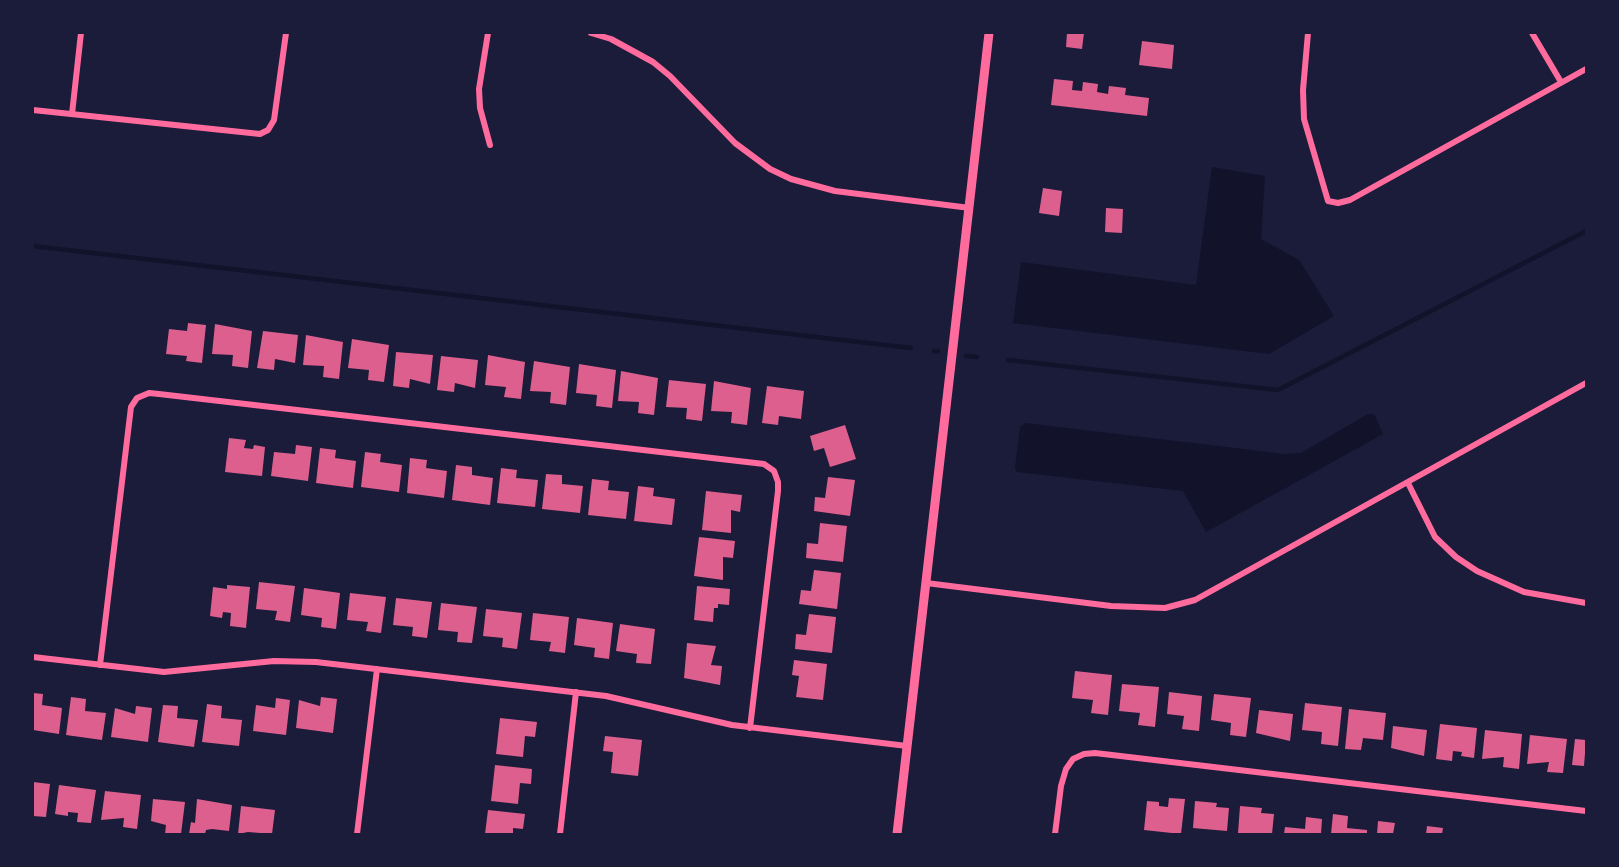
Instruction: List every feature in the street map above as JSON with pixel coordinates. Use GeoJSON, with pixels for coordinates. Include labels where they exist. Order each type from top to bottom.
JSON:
{"type":"FeatureCollection","features":[{"type":"Feature","properties":{"kind":"street"},"geometry":{"type":"LineString","coordinates":[[72,114],[81,33]]}},
{"type":"Feature","properties":{"kind":"street"},"geometry":{"type":"LineString","coordinates":[[33,110],[249,135],[260,134],[268,130],[276,111],[286,33]]}},
{"type":"Feature","properties":{"kind":"street"},"geometry":{"type":"LineString","coordinates":[[488,33],[479,89],[480,108],[490,145]]}},
{"type":"Feature","properties":{"kind":"street"},"geometry":{"type":"LineString","coordinates":[[591,33],[611,39],[653,62],[670,75],[735,143],[770,169],[791,179],[835,191],[970,208]]}},
{"type":"Feature","properties":{"kind":"street"},"geometry":{"type":"LineString","coordinates":[[897,834],[989,33]]}},
{"type":"Feature","properties":{"kind":"street"},"geometry":{"type":"LineString","coordinates":[[1308,33],[1303,90],[1304,119],[1328,201],[1338,203],[1350,200],[1586,69]]}},
{"type":"Feature","properties":{"kind":"street"},"geometry":{"type":"LineString","coordinates":[[1532,33],[1562,82]]}},
{"type":"Feature","properties":{"kind":"street"},"geometry":{"type":"LineString","coordinates":[[926,583],[1112,606],[1165,608],[1203,596],[1586,383]]}},
{"type":"Feature","properties":{"kind":"street"},"geometry":{"type":"LineString","coordinates":[[100,665],[129,417],[137,398],[149,393],[756,462],[774,471],[778,491],[750,728]]}},
{"type":"Feature","properties":{"kind":"street"},"geometry":{"type":"LineString","coordinates":[[1408,483],[1435,537],[1456,558],[1477,571],[1524,592],[1586,603]]}},
{"type":"Feature","properties":{"kind":"street"},"geometry":{"type":"LineString","coordinates":[[33,657],[174,672],[293,660],[576,692],[750,728],[907,746]]}},
{"type":"Feature","properties":{"kind":"street"},"geometry":{"type":"LineString","coordinates":[[357,834],[377,669]]}},
{"type":"Feature","properties":{"kind":"street"},"geometry":{"type":"LineString","coordinates":[[560,834],[576,692]]}},
{"type":"Feature","properties":{"kind":"street"},"geometry":{"type":"LineString","coordinates":[[1055,834],[1061,786],[1066,769],[1073,759],[1095,753],[1586,812]]}},
{"type":"Feature","properties":{"kind":"shaded area"},"geometry":{"type":"Polygon","coordinates":[[[1212,167],[1265,176],[1261,239],[1299,260],[1334,316],[1269,354],[1013,323],[1021,262],[1196,285],[1212,167]]]}},
{"type":"Feature","properties":{"kind":"shaded area"},"geometry":{"type":"Polygon","coordinates":[[[1368,414],[1374,414],[1383,434],[1206,532],[1183,491],[1017,472],[1015,468],[1020,427],[1025,423],[1285,454],[1301,453],[1368,414]]]}},
{"type":"Feature","properties":{"kind":"building"},"geometry":{"type":"Polygon","coordinates":[[[1067,33],[1084,33],[1082,49],[1066,47],[1067,33]]]}},
{"type":"Feature","properties":{"kind":"building"},"geometry":{"type":"Polygon","coordinates":[[[1142,41],[1174,45],[1172,69],[1139,65],[1142,41]]]}},
{"type":"Feature","properties":{"kind":"building"},"geometry":{"type":"Polygon","coordinates":[[[1054,79],[1073,81],[1072,90],[1082,91],[1083,82],[1098,84],[1097,92],[1108,94],[1109,86],[1126,88],[1125,95],[1149,98],[1147,116],[1051,105],[1054,79]]]}},
{"type":"Feature","properties":{"kind":"building"},"geometry":{"type":"Polygon","coordinates":[[[1043,188],[1062,191],[1059,216],[1039,213],[1043,188]]]}},
{"type":"Feature","properties":{"kind":"building"},"geometry":{"type":"Polygon","coordinates":[[[1106,208],[1123,209],[1122,233],[1105,232],[1106,208]]]}},
{"type":"Feature","properties":{"kind":"building"},"geometry":{"type":"Polygon","coordinates":[[[188,323],[206,325],[202,363],[186,361],[187,356],[166,354],[169,329],[187,331],[188,323]]]}},
{"type":"Feature","properties":{"kind":"building"},"geometry":{"type":"Polygon","coordinates":[[[215,324],[252,331],[248,368],[232,366],[233,355],[212,354],[215,324]]]}},
{"type":"Feature","properties":{"kind":"building"},"geometry":{"type":"Polygon","coordinates":[[[263,331],[298,335],[295,363],[275,359],[274,370],[257,368],[263,331]]]}},
{"type":"Feature","properties":{"kind":"building"},"geometry":{"type":"Polygon","coordinates":[[[306,335],[343,342],[339,379],[323,377],[324,366],[303,365],[306,335]]]}},
{"type":"Feature","properties":{"kind":"building"},"geometry":{"type":"Polygon","coordinates":[[[352,339],[389,345],[384,382],[368,380],[369,370],[348,368],[352,339]]]}},
{"type":"Feature","properties":{"kind":"building"},"geometry":{"type":"Polygon","coordinates":[[[396,352],[433,355],[430,384],[410,379],[409,388],[393,386],[396,352]]]}},
{"type":"Feature","properties":{"kind":"building"},"geometry":{"type":"Polygon","coordinates":[[[488,355],[525,362],[521,399],[504,397],[506,387],[485,385],[488,355]]]}},
{"type":"Feature","properties":{"kind":"building"},"geometry":{"type":"Polygon","coordinates":[[[441,356],[478,360],[475,388],[455,383],[454,392],[437,390],[441,356]]]}},
{"type":"Feature","properties":{"kind":"building"},"geometry":{"type":"Polygon","coordinates":[[[534,361],[570,367],[566,405],[550,403],[551,392],[530,391],[534,361]]]}},
{"type":"Feature","properties":{"kind":"building"},"geometry":{"type":"Polygon","coordinates":[[[579,364],[616,370],[612,408],[596,406],[597,395],[576,393],[579,364]]]}},
{"type":"Feature","properties":{"kind":"building"},"geometry":{"type":"Polygon","coordinates":[[[621,371],[658,378],[654,415],[638,413],[639,402],[618,401],[621,371]]]}},
{"type":"Feature","properties":{"kind":"building"},"geometry":{"type":"Polygon","coordinates":[[[669,380],[706,384],[702,421],[686,419],[687,408],[666,407],[669,380]]]}},
{"type":"Feature","properties":{"kind":"building"},"geometry":{"type":"Polygon","coordinates":[[[714,381],[751,388],[747,425],[731,423],[732,412],[711,411],[714,381]]]}},
{"type":"Feature","properties":{"kind":"building"},"geometry":{"type":"Polygon","coordinates":[[[767,386],[804,391],[801,419],[779,416],[778,425],[762,423],[767,386]]]}},
{"type":"Feature","properties":{"kind":"building"},"geometry":{"type":"Polygon","coordinates":[[[845,425],[856,459],[830,467],[824,448],[814,451],[810,436],[845,425]]]}},
{"type":"Feature","properties":{"kind":"building"},"geometry":{"type":"Polygon","coordinates":[[[229,438],[246,440],[244,448],[253,449],[254,445],[265,447],[262,476],[225,472],[229,438]]]}},
{"type":"Feature","properties":{"kind":"building"},"geometry":{"type":"Polygon","coordinates":[[[296,445],[312,447],[308,481],[271,476],[274,452],[295,454],[296,445]]]}},
{"type":"Feature","properties":{"kind":"building"},"geometry":{"type":"Polygon","coordinates":[[[320,448],[336,450],[335,458],[356,461],[353,488],[316,483],[320,448]]]}},
{"type":"Feature","properties":{"kind":"building"},"geometry":{"type":"Polygon","coordinates":[[[365,452],[381,454],[380,462],[402,465],[399,492],[361,487],[365,452]]]}},
{"type":"Feature","properties":{"kind":"building"},"geometry":{"type":"Polygon","coordinates":[[[410,458],[427,460],[426,468],[447,471],[444,498],[407,493],[410,458]]]}},
{"type":"Feature","properties":{"kind":"building"},"geometry":{"type":"Polygon","coordinates":[[[456,465],[472,467],[472,475],[493,478],[490,505],[452,500],[456,465]]]}},
{"type":"Feature","properties":{"kind":"building"},"geometry":{"type":"Polygon","coordinates":[[[501,468],[517,470],[516,478],[538,480],[535,507],[497,503],[501,468]]]}},
{"type":"Feature","properties":{"kind":"building"},"geometry":{"type":"Polygon","coordinates":[[[546,474],[562,475],[562,484],[583,486],[580,513],[542,509],[546,474]]]}},
{"type":"Feature","properties":{"kind":"building"},"geometry":{"type":"Polygon","coordinates":[[[828,477],[855,480],[850,516],[814,511],[815,497],[825,498],[828,477]]]}},
{"type":"Feature","properties":{"kind":"building"},"geometry":{"type":"Polygon","coordinates":[[[592,479],[609,481],[608,490],[629,492],[626,519],[588,515],[592,479]]]}},
{"type":"Feature","properties":{"kind":"building"},"geometry":{"type":"Polygon","coordinates":[[[638,486],[654,488],[653,496],[675,499],[672,525],[634,521],[638,486]]]}},
{"type":"Feature","properties":{"kind":"building"},"geometry":{"type":"Polygon","coordinates":[[[706,491],[742,495],[740,512],[731,510],[731,533],[702,530],[706,491]]]}},
{"type":"Feature","properties":{"kind":"building"},"geometry":{"type":"Polygon","coordinates":[[[820,523],[847,526],[843,562],[806,558],[807,543],[818,544],[820,523]]]}},
{"type":"Feature","properties":{"kind":"building"},"geometry":{"type":"Polygon","coordinates":[[[699,537],[735,541],[733,558],[723,557],[723,580],[694,576],[699,537]]]}},
{"type":"Feature","properties":{"kind":"building"},"geometry":{"type":"Polygon","coordinates":[[[814,570],[841,573],[837,609],[799,604],[801,590],[811,591],[814,570]]]}},
{"type":"Feature","properties":{"kind":"building"},"geometry":{"type":"Polygon","coordinates":[[[259,582],[295,586],[290,622],[275,620],[277,611],[256,609],[259,582]]]}},
{"type":"Feature","properties":{"kind":"building"},"geometry":{"type":"Polygon","coordinates":[[[227,585],[250,587],[246,628],[230,626],[231,613],[223,612],[222,618],[210,616],[213,587],[227,589],[227,585]]]}},
{"type":"Feature","properties":{"kind":"building"},"geometry":{"type":"Polygon","coordinates":[[[697,586],[730,589],[729,605],[718,604],[718,608],[714,608],[713,622],[694,620],[697,586]]]}},
{"type":"Feature","properties":{"kind":"building"},"geometry":{"type":"Polygon","coordinates":[[[304,588],[340,593],[336,629],[321,627],[322,618],[301,615],[304,588]]]}},
{"type":"Feature","properties":{"kind":"building"},"geometry":{"type":"Polygon","coordinates":[[[350,593],[386,597],[381,633],[366,631],[368,622],[347,620],[350,593]]]}},
{"type":"Feature","properties":{"kind":"building"},"geometry":{"type":"Polygon","coordinates":[[[396,598],[432,602],[427,638],[412,636],[413,627],[393,625],[396,598]]]}},
{"type":"Feature","properties":{"kind":"building"},"geometry":{"type":"Polygon","coordinates":[[[441,603],[477,607],[472,643],[457,642],[458,632],[438,630],[441,603]]]}},
{"type":"Feature","properties":{"kind":"building"},"geometry":{"type":"Polygon","coordinates":[[[486,609],[522,613],[517,649],[502,647],[503,638],[483,636],[486,609]]]}},
{"type":"Feature","properties":{"kind":"building"},"geometry":{"type":"Polygon","coordinates":[[[533,613],[569,617],[565,653],[549,651],[551,642],[530,640],[533,613]]]}},
{"type":"Feature","properties":{"kind":"building"},"geometry":{"type":"Polygon","coordinates":[[[809,614],[836,617],[832,653],[795,649],[796,634],[806,635],[809,614]]]}},
{"type":"Feature","properties":{"kind":"building"},"geometry":{"type":"Polygon","coordinates":[[[577,618],[613,623],[609,659],[594,657],[595,648],[574,645],[577,618]]]}},
{"type":"Feature","properties":{"kind":"building"},"geometry":{"type":"Polygon","coordinates":[[[620,624],[655,629],[651,664],[636,663],[637,654],[616,651],[620,624]]]}},
{"type":"Feature","properties":{"kind":"building"},"geometry":{"type":"Polygon","coordinates":[[[687,643],[716,646],[711,665],[722,666],[720,685],[684,678],[687,643]]]}},
{"type":"Feature","properties":{"kind":"building"},"geometry":{"type":"Polygon","coordinates":[[[794,660],[827,664],[823,700],[796,697],[799,676],[792,675],[794,660]]]}},
{"type":"Feature","properties":{"kind":"building"},"geometry":{"type":"Polygon","coordinates":[[[1075,671],[1112,675],[1108,715],[1091,713],[1093,700],[1072,698],[1075,671]]]}},
{"type":"Feature","properties":{"kind":"building"},"geometry":{"type":"Polygon","coordinates":[[[1122,684],[1159,687],[1155,727],[1138,725],[1140,713],[1119,711],[1122,684]]]}},
{"type":"Feature","properties":{"kind":"building"},"geometry":{"type":"Polygon","coordinates":[[[1169,692],[1202,696],[1199,731],[1182,729],[1184,716],[1167,714],[1169,692]]]}},
{"type":"Feature","properties":{"kind":"building"},"geometry":{"type":"Polygon","coordinates":[[[33,693],[43,694],[42,705],[62,708],[59,734],[33,730],[33,693]]]}},
{"type":"Feature","properties":{"kind":"building"},"geometry":{"type":"Polygon","coordinates":[[[1214,694],[1251,698],[1246,737],[1230,735],[1231,723],[1211,720],[1214,694]]]}},
{"type":"Feature","properties":{"kind":"building"},"geometry":{"type":"Polygon","coordinates":[[[71,697],[86,699],[85,711],[106,713],[102,740],[66,735],[71,697]]]}},
{"type":"Feature","properties":{"kind":"building"},"geometry":{"type":"Polygon","coordinates":[[[321,697],[337,699],[333,733],[296,728],[299,700],[320,706],[321,697]]]}},
{"type":"Feature","properties":{"kind":"building"},"geometry":{"type":"Polygon","coordinates":[[[276,698],[290,700],[286,735],[253,731],[256,705],[275,708],[276,698]]]}},
{"type":"Feature","properties":{"kind":"building"},"geometry":{"type":"Polygon","coordinates":[[[1305,703],[1342,707],[1338,746],[1321,744],[1322,732],[1302,730],[1305,703]]]}},
{"type":"Feature","properties":{"kind":"building"},"geometry":{"type":"Polygon","coordinates":[[[207,704],[222,706],[221,718],[242,720],[239,746],[202,742],[207,704]]]}},
{"type":"Feature","properties":{"kind":"building"},"geometry":{"type":"Polygon","coordinates":[[[163,705],[178,706],[177,718],[198,720],[194,747],[158,742],[163,705]]]}},
{"type":"Feature","properties":{"kind":"building"},"geometry":{"type":"Polygon","coordinates":[[[136,706],[152,708],[148,742],[111,737],[115,708],[135,714],[136,706]]]}},
{"type":"Feature","properties":{"kind":"building"},"geometry":{"type":"Polygon","coordinates":[[[1349,709],[1386,713],[1383,740],[1363,738],[1361,750],[1345,749],[1349,709]]]}},
{"type":"Feature","properties":{"kind":"building"},"geometry":{"type":"Polygon","coordinates":[[[1259,710],[1293,714],[1290,741],[1256,733],[1259,710]]]}},
{"type":"Feature","properties":{"kind":"building"},"geometry":{"type":"Polygon","coordinates":[[[500,718],[537,722],[535,737],[525,736],[523,757],[496,754],[500,718]]]}},
{"type":"Feature","properties":{"kind":"building"},"geometry":{"type":"Polygon","coordinates":[[[1440,724],[1477,728],[1474,758],[1461,756],[1462,752],[1453,751],[1452,761],[1436,759],[1440,724]]]}},
{"type":"Feature","properties":{"kind":"building"},"geometry":{"type":"Polygon","coordinates":[[[1393,726],[1427,730],[1424,756],[1391,748],[1393,726]]]}},
{"type":"Feature","properties":{"kind":"building"},"geometry":{"type":"Polygon","coordinates":[[[1485,730],[1522,734],[1519,769],[1503,767],[1504,757],[1482,759],[1485,730]]]}},
{"type":"Feature","properties":{"kind":"building"},"geometry":{"type":"Polygon","coordinates":[[[1530,735],[1567,739],[1563,773],[1547,772],[1549,762],[1527,764],[1530,735]]]}},
{"type":"Feature","properties":{"kind":"building"},"geometry":{"type":"Polygon","coordinates":[[[605,736],[642,740],[638,776],[611,773],[613,752],[603,751],[605,736]]]}},
{"type":"Feature","properties":{"kind":"building"},"geometry":{"type":"Polygon","coordinates":[[[1575,739],[1586,740],[1584,766],[1572,765],[1575,739]]]}},
{"type":"Feature","properties":{"kind":"building"},"geometry":{"type":"Polygon","coordinates":[[[495,765],[532,769],[531,784],[520,783],[518,804],[491,801],[495,765]]]}},
{"type":"Feature","properties":{"kind":"building"},"geometry":{"type":"Polygon","coordinates":[[[33,782],[50,784],[46,817],[33,816],[33,782]]]}},
{"type":"Feature","properties":{"kind":"building"},"geometry":{"type":"Polygon","coordinates":[[[59,785],[96,790],[91,823],[77,822],[78,813],[68,812],[68,816],[55,814],[59,785]]]}},
{"type":"Feature","properties":{"kind":"building"},"geometry":{"type":"Polygon","coordinates":[[[105,791],[141,795],[137,829],[123,827],[124,818],[101,820],[105,791]]]}},
{"type":"Feature","properties":{"kind":"building"},"geometry":{"type":"Polygon","coordinates":[[[1169,798],[1185,799],[1181,834],[1144,830],[1147,801],[1159,802],[1159,806],[1168,807],[1169,798]]]}},
{"type":"Feature","properties":{"kind":"building"},"geometry":{"type":"Polygon","coordinates":[[[153,799],[185,802],[181,834],[165,834],[166,825],[151,821],[153,799]]]}},
{"type":"Feature","properties":{"kind":"building"},"geometry":{"type":"Polygon","coordinates":[[[197,799],[232,805],[229,831],[212,829],[206,830],[205,834],[189,834],[191,822],[195,823],[197,799]]]}},
{"type":"Feature","properties":{"kind":"building"},"geometry":{"type":"Polygon","coordinates":[[[1195,801],[1217,803],[1216,807],[1229,808],[1227,831],[1193,828],[1195,801]]]}},
{"type":"Feature","properties":{"kind":"building"},"geometry":{"type":"Polygon","coordinates":[[[241,806],[275,810],[272,834],[248,832],[238,834],[241,806]]]}},
{"type":"Feature","properties":{"kind":"building"},"geometry":{"type":"Polygon","coordinates":[[[1240,806],[1262,808],[1261,813],[1274,814],[1272,834],[1238,833],[1240,806]]]}},
{"type":"Feature","properties":{"kind":"building"},"geometry":{"type":"Polygon","coordinates":[[[488,810],[525,814],[523,829],[513,828],[513,834],[485,834],[488,810]]]}},
{"type":"Feature","properties":{"kind":"building"},"geometry":{"type":"Polygon","coordinates":[[[1333,814],[1348,816],[1347,828],[1367,830],[1367,834],[1331,834],[1333,814]]]}},
{"type":"Feature","properties":{"kind":"building"},"geometry":{"type":"Polygon","coordinates":[[[1306,817],[1322,819],[1321,834],[1284,834],[1285,827],[1305,829],[1306,817]]]}},
{"type":"Feature","properties":{"kind":"building"},"geometry":{"type":"Polygon","coordinates":[[[1378,821],[1395,823],[1393,834],[1377,834],[1378,821]]]}},
{"type":"Feature","properties":{"kind":"building"},"geometry":{"type":"Polygon","coordinates":[[[1427,826],[1443,828],[1442,834],[1426,834],[1427,826]]]}},
{"type":"Feature","properties":{"kind":"waterway"},"geometry":{"type":"LineString","coordinates":[[1008,360],[1278,390],[1586,231]]}},
{"type":"Feature","properties":{"kind":"waterway"},"geometry":{"type":"LineString","coordinates":[[33,246],[911,348]]}},
{"type":"Feature","properties":{"kind":"waterway"},"geometry":{"type":"LineString","coordinates":[[966,356],[977,357]]}}]}
